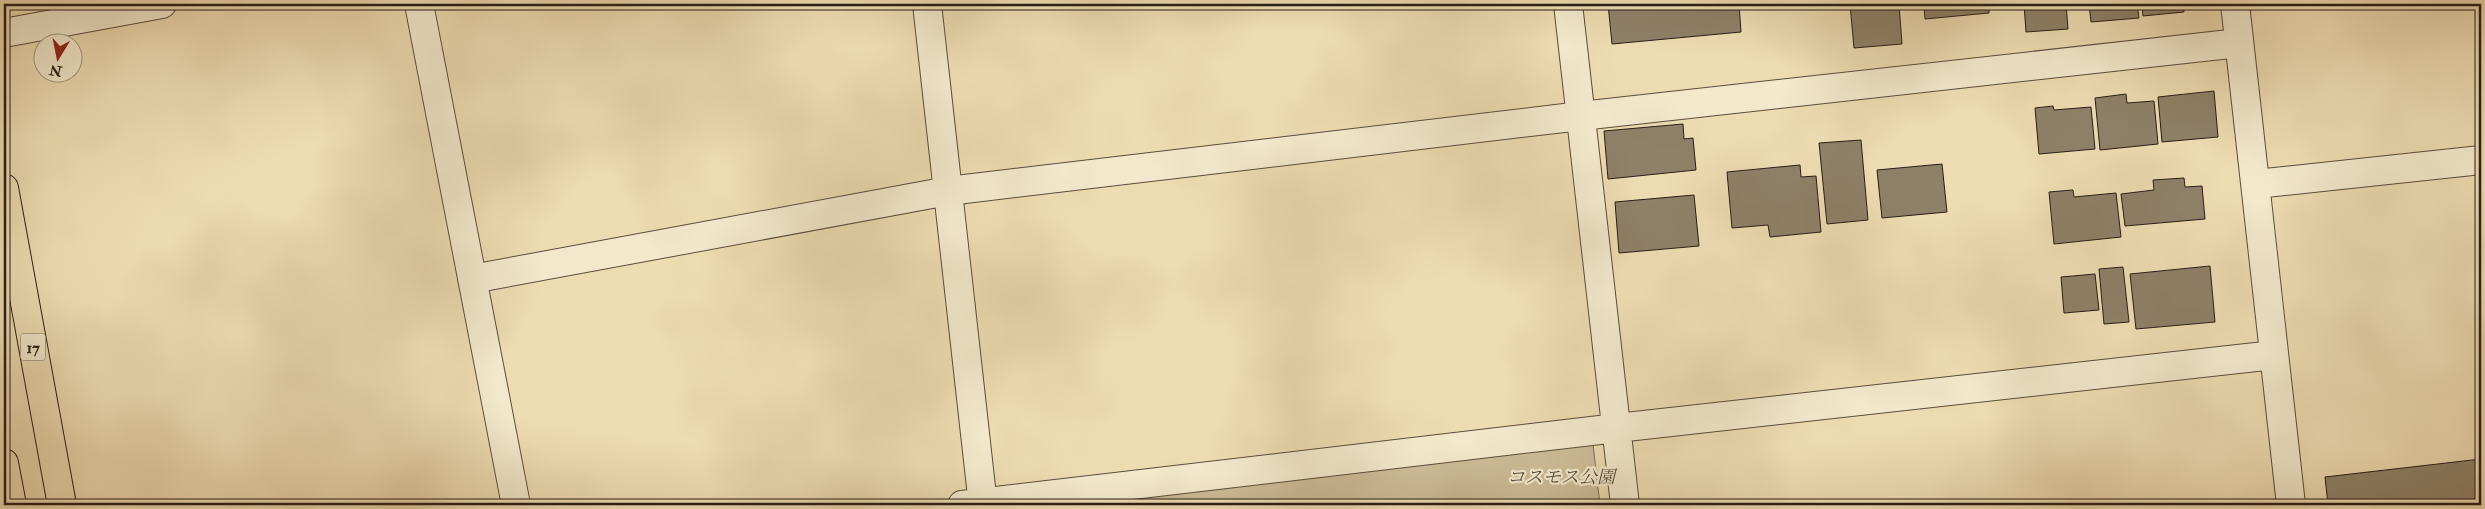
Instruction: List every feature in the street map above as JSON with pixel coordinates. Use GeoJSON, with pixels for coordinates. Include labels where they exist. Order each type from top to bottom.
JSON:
{"type":"FeatureCollection","features":[{"type":"Feature","properties":{"kind":"highway","name":"17"},"geometry":{"type":"LineString","coordinates":[[4,188],[62,505]]}},
{"type":"Feature","properties":{"kind":"highway"},"geometry":{"type":"LineString","coordinates":[[4,463],[12,505]]}},
{"type":"Feature","properties":{"kind":"street"},"geometry":{"type":"LineString","coordinates":[[4,34],[162,4]]}},
{"type":"Feature","properties":{"kind":"street"},"geometry":{"type":"LineString","coordinates":[[419,4],[516,505]]}},
{"type":"Feature","properties":{"kind":"street"},"geometry":{"type":"LineString","coordinates":[[926,4],[948,191],[976,504],[1617,428],[2274,355]]}},
{"type":"Feature","properties":{"kind":"street"},"geometry":{"type":"LineString","coordinates":[[1568,4],[1626,505]]}},
{"type":"Feature","properties":{"kind":"street"},"geometry":{"type":"LineString","coordinates":[[2235,4],[2291,505]]}},
{"type":"Feature","properties":{"kind":"street"},"geometry":{"type":"LineString","coordinates":[[472,279],[948,191],[1581,116],[2239,43]]}},
{"type":"Feature","properties":{"kind":"street"},"geometry":{"type":"LineString","coordinates":[[2256,184],[2481,160]]}},
{"type":"Feature","properties":{"kind":"green space","name":"コスモス公園"},"geometry":{"type":"Polygon","coordinates":[[[1593,444],[1600,505],[1078,505],[1593,444]]]}},
{"type":"Feature","properties":{"kind":"building"},"geometry":{"type":"Polygon","coordinates":[[[1608,4],[1739,4],[1741,32],[1612,44],[1608,4]]]}},
{"type":"Feature","properties":{"kind":"building"},"geometry":{"type":"Polygon","coordinates":[[[1850,4],[1899,4],[1902,44],[1854,48],[1850,4]]]}},
{"type":"Feature","properties":{"kind":"building"},"geometry":{"type":"Polygon","coordinates":[[[1924,4],[1989,4],[1989,13],[1925,19],[1924,4]]]}},
{"type":"Feature","properties":{"kind":"building"},"geometry":{"type":"Polygon","coordinates":[[[2024,4],[2066,4],[2068,29],[2026,32],[2024,4]]]}},
{"type":"Feature","properties":{"kind":"building"},"geometry":{"type":"Polygon","coordinates":[[[2089,4],[2137,4],[2139,18],[2091,22],[2089,4]]]}},
{"type":"Feature","properties":{"kind":"building"},"geometry":{"type":"Polygon","coordinates":[[[2142,4],[2183,4],[2184,12],[2143,16],[2142,4]]]}},
{"type":"Feature","properties":{"kind":"building"},"geometry":{"type":"Polygon","coordinates":[[[2214,91],[2218,137],[2162,142],[2158,97],[2214,91]]]}},
{"type":"Feature","properties":{"kind":"building"},"geometry":{"type":"Polygon","coordinates":[[[2126,94],[2127,103],[2154,101],[2158,144],[2100,150],[2095,98],[2126,94]]]}},
{"type":"Feature","properties":{"kind":"building"},"geometry":{"type":"Polygon","coordinates":[[[2053,106],[2054,110],[2091,107],[2095,149],[2039,154],[2035,108],[2053,106]]]}},
{"type":"Feature","properties":{"kind":"building"},"geometry":{"type":"Polygon","coordinates":[[[1683,124],[1684,139],[1693,138],[1696,170],[1608,179],[1604,131],[1683,124]]]}},
{"type":"Feature","properties":{"kind":"building"},"geometry":{"type":"Polygon","coordinates":[[[1861,140],[1868,220],[1827,224],[1819,143],[1861,140]]]}},
{"type":"Feature","properties":{"kind":"building"},"geometry":{"type":"Polygon","coordinates":[[[1942,164],[1947,212],[1882,218],[1877,170],[1942,164]]]}},
{"type":"Feature","properties":{"kind":"building"},"geometry":{"type":"Polygon","coordinates":[[[1800,165],[1801,177],[1816,176],[1821,232],[1770,237],[1768,225],[1732,228],[1727,172],[1800,165]]]}},
{"type":"Feature","properties":{"kind":"building"},"geometry":{"type":"Polygon","coordinates":[[[2184,178],[2185,187],[2202,186],[2205,219],[2125,226],[2121,194],[2154,190],[2153,180],[2184,178]]]}},
{"type":"Feature","properties":{"kind":"building"},"geometry":{"type":"Polygon","coordinates":[[[2073,190],[2074,197],[2116,193],[2121,237],[2054,244],[2049,192],[2073,190]]]}},
{"type":"Feature","properties":{"kind":"building"},"geometry":{"type":"Polygon","coordinates":[[[1694,195],[1699,246],[1619,253],[1615,202],[1694,195]]]}},
{"type":"Feature","properties":{"kind":"building"},"geometry":{"type":"Polygon","coordinates":[[[2210,266],[2215,322],[2136,329],[2130,274],[2210,266]]]}},
{"type":"Feature","properties":{"kind":"building"},"geometry":{"type":"Polygon","coordinates":[[[2123,267],[2129,322],[2104,324],[2099,269],[2123,267]]]}},
{"type":"Feature","properties":{"kind":"building"},"geometry":{"type":"Polygon","coordinates":[[[2095,274],[2099,310],[2064,313],[2061,277],[2095,274]]]}},
{"type":"Feature","properties":{"kind":"building"},"geometry":{"type":"Polygon","coordinates":[[[2481,459],[2481,505],[2328,505],[2325,477],[2481,459]]]}}]}
